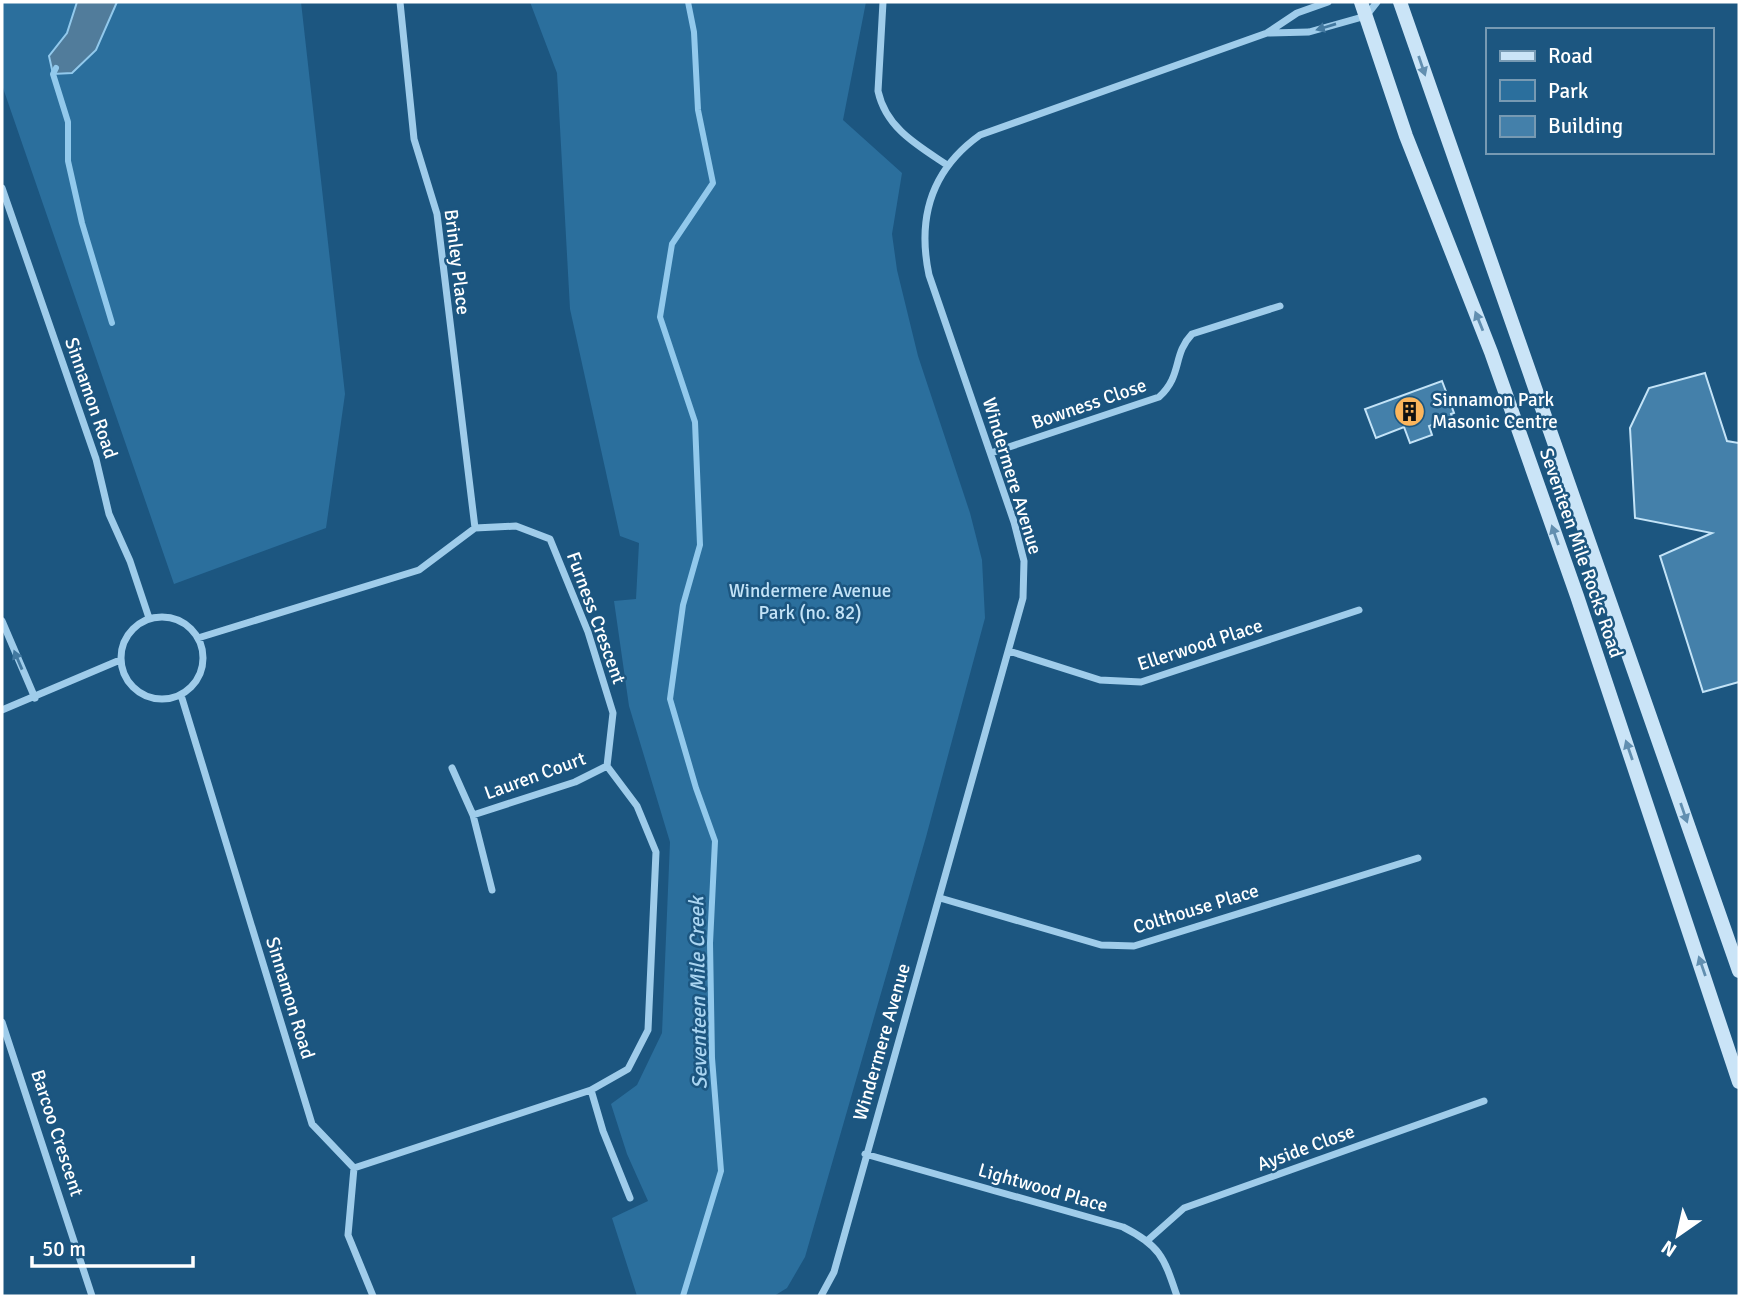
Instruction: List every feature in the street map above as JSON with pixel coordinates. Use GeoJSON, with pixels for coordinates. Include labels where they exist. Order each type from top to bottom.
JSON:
{"type":"FeatureCollection","features":[{"type":"Feature","properties":{"kind":"main road","name":"Seventeen Mile Rocks Road"},"geometry":{"type":"LineString","coordinates":[[1400,2],[1739,971]]}},
{"type":"Feature","properties":{"kind":"main road","name":"Seventeen Mile Rocks Road"},"geometry":{"type":"LineString","coordinates":[[1363,9],[1406,136],[1491,352],[1739,1082]]}},
{"type":"Feature","properties":{"kind":"street","name":"Brinley Place"},"geometry":{"type":"LineString","coordinates":[[400,2],[414,139],[437,214],[475,528]]}},
{"type":"Feature","properties":{"kind":"street"},"geometry":{"type":"LineString","coordinates":[[883,2],[878,91],[881,103],[894,126],[947,165]]}},
{"type":"Feature","properties":{"kind":"street"},"geometry":{"type":"LineString","coordinates":[[1267,33],[1297,13],[1328,2]]}},
{"type":"Feature","properties":{"kind":"street"},"geometry":{"type":"LineString","coordinates":[[1267,33],[1309,33],[1377,2]]}},
{"type":"Feature","properties":{"kind":"street","name":"Windermere Avenue"},"geometry":{"type":"LineString","coordinates":[[821,1296],[834,1272],[1023,598],[1024,561],[991,453],[936,297],[925,256],[925,219],[929,198],[947,165],[968,144],[999,127],[1267,33]]}},
{"type":"Feature","properties":{"kind":"street","name":"Sinnamon Road"},"geometry":{"type":"LineString","coordinates":[[2,188],[96,459],[109,514],[130,561],[149,618]]}},
{"type":"Feature","properties":{"kind":"street","name":"Bowness Close"},"geometry":{"type":"LineString","coordinates":[[991,453],[1159,397],[1172,385],[1183,344],[1192,334],[1280,306]]}},
{"type":"Feature","properties":{"kind":"street","name":"Furness Crescent"},"geometry":{"type":"LineString","coordinates":[[475,528],[516,526],[550,539],[588,632],[613,713],[607,765]]}},
{"type":"Feature","properties":{"kind":"street"},"geometry":{"type":"LineString","coordinates":[[198,638],[419,570],[475,528]]}},
{"type":"Feature","properties":{"kind":"street","name":"Ellerwood Place"},"geometry":{"type":"LineString","coordinates":[[1009,651],[1100,680],[1141,682],[1359,610]]}},
{"type":"Feature","properties":{"kind":"street"},"geometry":{"type":"LineString","coordinates":[[163,616],[177,619],[189,627],[198,638],[203,664],[191,687],[181,695],[154,699],[141,694],[123,674],[120,660],[127,634],[136,624],[149,618],[163,616]]}},
{"type":"Feature","properties":{"kind":"street"},"geometry":{"type":"LineString","coordinates":[[2,621],[35,698]]}},
{"type":"Feature","properties":{"kind":"street"},"geometry":{"type":"LineString","coordinates":[[2,710],[120,660]]}},
{"type":"Feature","properties":{"kind":"street","name":"Sinnamon Road"},"geometry":{"type":"LineString","coordinates":[[181,695],[312,1124],[354,1168]]}},
{"type":"Feature","properties":{"kind":"street"},"geometry":{"type":"LineString","coordinates":[[373,1296],[348,1235],[354,1168],[591,1090],[628,1069],[648,1030],[656,852],[637,806],[607,765]]}},
{"type":"Feature","properties":{"kind":"street","name":"Lauren Court"},"geometry":{"type":"LineString","coordinates":[[473,815],[575,782],[607,765]]}},
{"type":"Feature","properties":{"kind":"street","name":"Lauren Court"},"geometry":{"type":"LineString","coordinates":[[452,768],[473,815],[492,890]]}},
{"type":"Feature","properties":{"kind":"street","name":"Colthouse Place"},"geometry":{"type":"LineString","coordinates":[[940,898],[1101,945],[1134,946],[1418,858]]}},
{"type":"Feature","properties":{"kind":"street","name":"Barcoo Crescent"},"geometry":{"type":"LineString","coordinates":[[2,1022],[92,1296]]}},
{"type":"Feature","properties":{"kind":"street"},"geometry":{"type":"LineString","coordinates":[[591,1090],[603,1131],[630,1199]]}},
{"type":"Feature","properties":{"kind":"street","name":"Ayside Close"},"geometry":{"type":"LineString","coordinates":[[1148,1240],[1184,1208],[1484,1101]]}},
{"type":"Feature","properties":{"kind":"street","name":"Lightwood Place"},"geometry":{"type":"LineString","coordinates":[[866,1154],[1123,1227],[1148,1240],[1164,1256],[1177,1296]]}},
{"type":"Feature","properties":{"kind":"green space"},"geometry":{"type":"Polygon","coordinates":[[[2,2],[301,2],[345,394],[326,528],[174,584],[2,85],[2,2]]]}},
{"type":"Feature","properties":{"kind":"green space","name":"Windermere Avenue Park (no. 82)"},"geometry":{"type":"Polygon","coordinates":[[[530,2],[866,2],[843,120],[902,173],[892,234],[897,270],[918,356],[970,513],[982,560],[985,618],[926,837],[805,1257],[787,1288],[774,1296],[637,1296],[612,1218],[648,1201],[627,1154],[611,1104],[637,1085],[662,1033],[670,842],[629,706],[614,601],[636,599],[639,543],[620,536],[570,309],[557,73],[530,2]]]}},
{"type":"Feature","properties":{"kind":"shaded area"},"geometry":{"type":"Polygon","coordinates":[[[77,2],[117,2],[96,50],[72,73],[53,74],[49,56],[67,33],[77,2]]]}},
{"type":"Feature","properties":{"kind":"building"},"geometry":{"type":"Polygon","coordinates":[[[1705,373],[1727,441],[1739,443],[1739,682],[1703,692],[1660,556],[1712,533],[1635,518],[1630,428],[1649,388],[1705,373]]]}},
{"type":"Feature","properties":{"kind":"building","name":"Sinnamon Park Masonic Centre"},"geometry":{"type":"Polygon","coordinates":[[[1442,381],[1454,413],[1451,414],[1452,417],[1429,426],[1432,435],[1410,443],[1404,427],[1376,438],[1365,409],[1442,381]]]}},
{"type":"Feature","properties":{"kind":"waterway","name":"Seventeen Mile Creek"},"geometry":{"type":"LineString","coordinates":[[683,1296],[721,1171],[712,1058],[710,943],[715,841],[696,788],[670,699],[683,605],[700,545],[695,422],[660,317],[672,244],[713,183],[698,110],[694,32],[688,2]]}},
{"type":"Feature","properties":{"kind":"waterway"},"geometry":{"type":"LineString","coordinates":[[56,68],[53,74],[68,122],[68,161],[82,223],[112,323]]}},
{"type":"Feature","properties":{"kind":"place","name":"Sinnamon Park Masonic Centre"},"geometry":{"type":"Point","coordinates":[1409,411]}}]}
